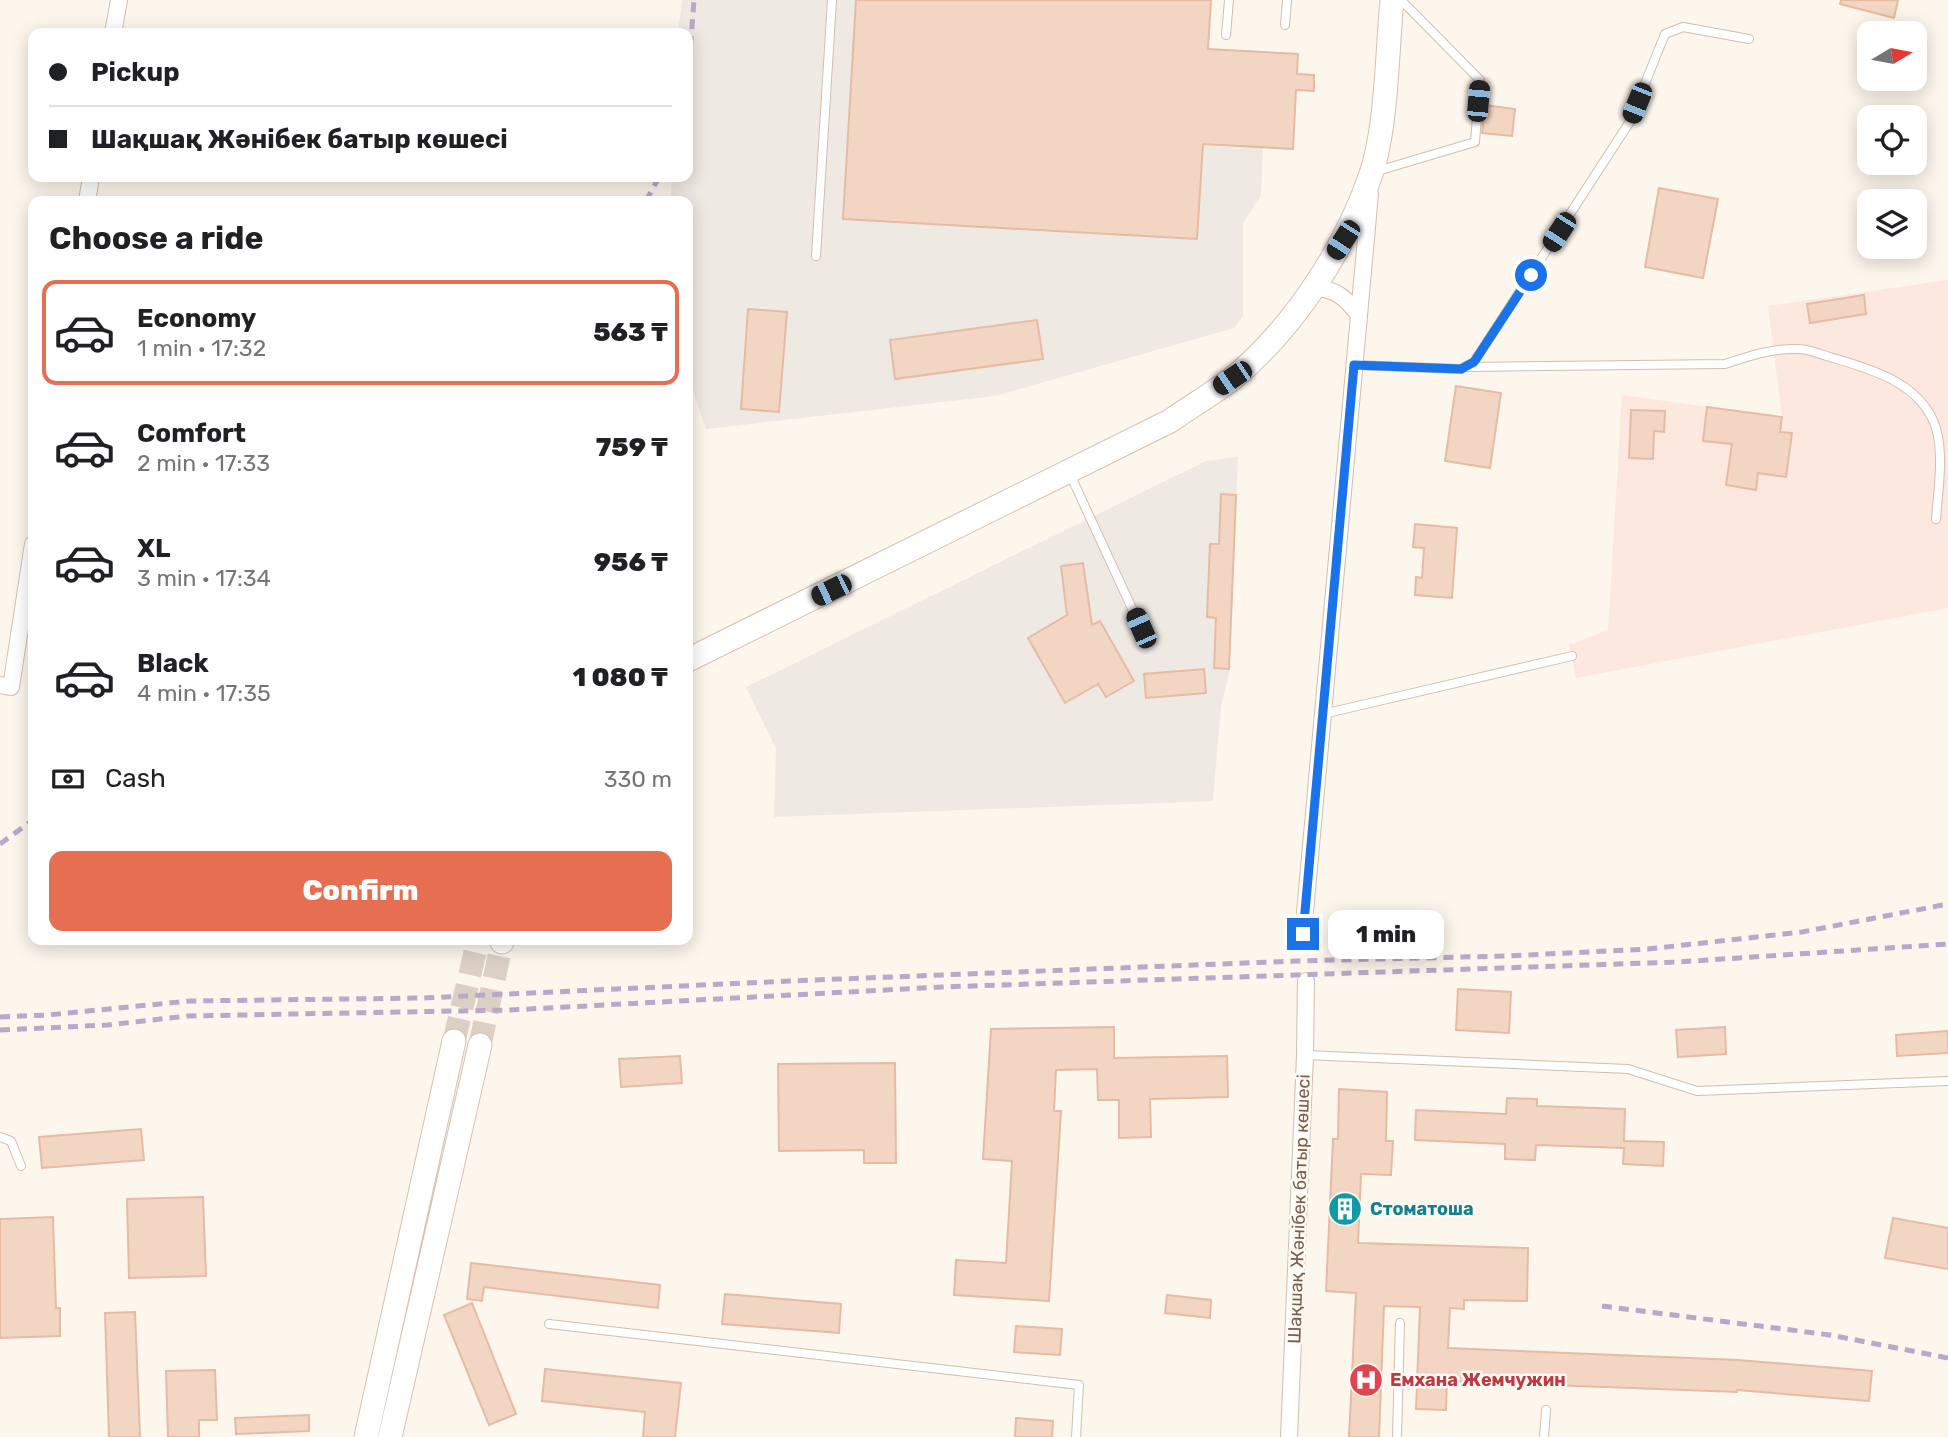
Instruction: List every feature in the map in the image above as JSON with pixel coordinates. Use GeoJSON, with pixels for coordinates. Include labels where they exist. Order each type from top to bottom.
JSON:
{"type":"FeatureCollection","features":[{"type":"Feature","properties":{"kind":"main road"},"geometry":{"type":"LineString","coordinates":[[693,658],[1170,421],[1232,378],[1286,324],[1313,288],[1343,240],[1371,173],[1381,126],[1392,0]]}},
{"type":"Feature","properties":{"kind":"main road"},"geometry":{"type":"LineString","coordinates":[[366,1437],[454,1041]]}},
{"type":"Feature","properties":{"kind":"main road"},"geometry":{"type":"LineString","coordinates":[[390,1437],[480,1045]]}},
{"type":"Feature","properties":{"kind":"street"},"geometry":{"type":"LineString","coordinates":[[114,28],[119,0]]}},
{"type":"Feature","properties":{"kind":"street"},"geometry":{"type":"LineString","coordinates":[[1303,934],[1371,173]]}},
{"type":"Feature","properties":{"kind":"street"},"geometry":{"type":"LineString","coordinates":[[1313,288],[1334,291],[1347,299],[1359,315]]}},
{"type":"Feature","properties":{"kind":"street"},"geometry":{"type":"LineString","coordinates":[[0,685],[11,687],[28,576]]}},
{"type":"Feature","properties":{"kind":"street","name":"Шақшақ Жәнібек батыр көшесі"},"geometry":{"type":"LineString","coordinates":[[1289,1437],[1306,981]]}},
{"type":"Feature","properties":{"kind":"lane"},"geometry":{"type":"LineString","coordinates":[[816,256],[832,0]]}},
{"type":"Feature","properties":{"kind":"lane"},"geometry":{"type":"LineString","coordinates":[[1226,34],[1229,0]]}},
{"type":"Feature","properties":{"kind":"lane"},"geometry":{"type":"LineString","coordinates":[[1285,25],[1287,0]]}},
{"type":"Feature","properties":{"kind":"lane"},"geometry":{"type":"LineString","coordinates":[[1371,173],[1475,142],[1480,80],[1401,0]]}},
{"type":"Feature","properties":{"kind":"lane"},"geometry":{"type":"LineString","coordinates":[[1354,365],[1461,369],[1474,362],[1629,123],[1665,34],[1683,27],[1749,38]]}},
{"type":"Feature","properties":{"kind":"lane"},"geometry":{"type":"LineString","coordinates":[[1467,367],[1725,364],[1758,353],[1800,349],[1868,368],[1913,393],[1933,419],[1941,458],[1936,519]]}},
{"type":"Feature","properties":{"kind":"lane"},"geometry":{"type":"LineString","coordinates":[[1069,472],[1141,628]]}},
{"type":"Feature","properties":{"kind":"lane"},"geometry":{"type":"LineString","coordinates":[[1323,714],[1572,656]]}},
{"type":"Feature","properties":{"kind":"lane"},"geometry":{"type":"LineString","coordinates":[[1305,1055],[1628,1069],[1697,1091],[1948,1082]]}},
{"type":"Feature","properties":{"kind":"lane"},"geometry":{"type":"LineString","coordinates":[[0,1137],[11,1141],[21,1166]]}},
{"type":"Feature","properties":{"kind":"lane"},"geometry":{"type":"LineString","coordinates":[[1397,1437],[1400,1323]]}},
{"type":"Feature","properties":{"kind":"lane"},"geometry":{"type":"LineString","coordinates":[[549,1324],[1079,1385],[1076,1437]]}},
{"type":"Feature","properties":{"kind":"lane"},"geometry":{"type":"LineString","coordinates":[[1544,1437],[1546,1410]]}},
{"type":"Feature","properties":{"kind":"shaded area"},"geometry":{"type":"Polygon","coordinates":[[[682,0],[1211,0],[1208,49],[1298,54],[1297,74],[1314,75],[1314,91],[1296,91],[1293,149],[1263,147],[1261,195],[1243,223],[1243,316],[1234,328],[995,396],[706,429],[693,391],[693,196],[670,196],[672,182],[693,182],[693,28],[679,28],[682,0]]]}},
{"type":"Feature","properties":{"kind":"shaded area"},"geometry":{"type":"Polygon","coordinates":[[[1948,280],[1948,608],[1576,678],[1569,645],[1608,630],[1622,395],[1782,417],[1768,306],[1948,280]]]}},
{"type":"Feature","properties":{"kind":"shaded area"},"geometry":{"type":"Polygon","coordinates":[[[1238,457],[1229,674],[1221,707],[1213,801],[774,817],[776,749],[746,687],[1206,461],[1238,457]]]}},
{"type":"Feature","properties":{"kind":"building"},"geometry":{"type":"Polygon","coordinates":[[[856,0],[1211,0],[1208,49],[1298,54],[1297,74],[1314,75],[1314,91],[1296,90],[1293,149],[1203,144],[1197,239],[843,219],[856,0]]]}},
{"type":"Feature","properties":{"kind":"building"},"geometry":{"type":"Polygon","coordinates":[[[1841,0],[1898,0],[1894,18],[1840,4],[1841,0]]]}},
{"type":"Feature","properties":{"kind":"building"},"geometry":{"type":"Polygon","coordinates":[[[1485,105],[1515,109],[1512,136],[1482,133],[1485,105]]]}},
{"type":"Feature","properties":{"kind":"building"},"geometry":{"type":"Polygon","coordinates":[[[1659,188],[1718,199],[1703,278],[1645,267],[1659,188]]]}},
{"type":"Feature","properties":{"kind":"building"},"geometry":{"type":"Polygon","coordinates":[[[1864,295],[1866,314],[1810,323],[1807,304],[1864,295]]]}},
{"type":"Feature","properties":{"kind":"building"},"geometry":{"type":"Polygon","coordinates":[[[748,309],[787,312],[779,412],[741,409],[748,309]]]}},
{"type":"Feature","properties":{"kind":"building"},"geometry":{"type":"Polygon","coordinates":[[[1037,320],[1043,359],[895,379],[890,340],[1037,320]]]}},
{"type":"Feature","properties":{"kind":"building"},"geometry":{"type":"Polygon","coordinates":[[[1456,386],[1501,393],[1490,468],[1445,461],[1456,386]]]}},
{"type":"Feature","properties":{"kind":"building"},"geometry":{"type":"Polygon","coordinates":[[[1707,407],[1782,417],[1780,432],[1792,433],[1786,477],[1758,473],[1756,490],[1726,485],[1732,444],[1703,441],[1707,407]]]}},
{"type":"Feature","properties":{"kind":"building"},"geometry":{"type":"Polygon","coordinates":[[[1631,410],[1665,411],[1664,432],[1654,431],[1653,459],[1629,458],[1631,410]]]}},
{"type":"Feature","properties":{"kind":"building"},"geometry":{"type":"Polygon","coordinates":[[[1221,494],[1236,495],[1229,669],[1214,668],[1216,618],[1207,617],[1210,544],[1219,544],[1221,494]]]}},
{"type":"Feature","properties":{"kind":"building"},"geometry":{"type":"Polygon","coordinates":[[[1415,524],[1457,528],[1452,598],[1415,595],[1416,577],[1422,578],[1424,548],[1413,547],[1415,524]]]}},
{"type":"Feature","properties":{"kind":"building"},"geometry":{"type":"Polygon","coordinates":[[[1083,563],[1092,625],[1100,621],[1134,681],[1106,697],[1098,684],[1065,703],[1028,638],[1067,615],[1061,566],[1083,563]]]}},
{"type":"Feature","properties":{"kind":"building"},"geometry":{"type":"Polygon","coordinates":[[[1204,669],[1206,693],[1146,698],[1144,674],[1204,669]]]}},
{"type":"Feature","properties":{"kind":"building"},"geometry":{"type":"Polygon","coordinates":[[[1458,989],[1511,992],[1509,1033],[1456,1030],[1458,989]]]}},
{"type":"Feature","properties":{"kind":"building"},"geometry":{"type":"Polygon","coordinates":[[[1114,1027],[1114,1058],[1227,1056],[1228,1097],[1150,1099],[1151,1137],[1119,1138],[1119,1100],[1098,1100],[1097,1069],[1056,1070],[1054,1111],[1061,1111],[1049,1301],[954,1295],[956,1260],[1006,1263],[1012,1161],[983,1159],[991,1029],[1114,1027]]]}},
{"type":"Feature","properties":{"kind":"building"},"geometry":{"type":"Polygon","coordinates":[[[1725,1027],[1726,1054],[1678,1057],[1676,1030],[1725,1027]]]}},
{"type":"Feature","properties":{"kind":"building"},"geometry":{"type":"Polygon","coordinates":[[[1948,1031],[1948,1053],[1897,1056],[1896,1035],[1948,1031]]]}},
{"type":"Feature","properties":{"kind":"building"},"geometry":{"type":"Polygon","coordinates":[[[680,1056],[682,1083],[621,1087],[619,1059],[680,1056]]]}},
{"type":"Feature","properties":{"kind":"building"},"geometry":{"type":"Polygon","coordinates":[[[895,1063],[896,1163],[864,1163],[864,1150],[779,1151],[778,1064],[895,1063]]]}},
{"type":"Feature","properties":{"kind":"building"},"geometry":{"type":"Polygon","coordinates":[[[1339,1089],[1387,1092],[1386,1141],[1393,1141],[1391,1175],[1361,1174],[1358,1243],[1528,1248],[1527,1301],[1464,1300],[1464,1309],[1450,1308],[1448,1348],[1738,1360],[1872,1371],[1869,1401],[1737,1390],[1447,1381],[1446,1410],[1416,1409],[1420,1307],[1384,1306],[1379,1437],[1349,1437],[1356,1293],[1326,1291],[1333,1139],[1338,1139],[1339,1089]]]}},
{"type":"Feature","properties":{"kind":"building"},"geometry":{"type":"Polygon","coordinates":[[[1507,1098],[1537,1099],[1537,1106],[1625,1109],[1624,1141],[1664,1142],[1663,1166],[1623,1164],[1624,1148],[1536,1145],[1535,1160],[1505,1159],[1505,1144],[1415,1140],[1416,1110],[1506,1114],[1507,1098]]]}},
{"type":"Feature","properties":{"kind":"building"},"geometry":{"type":"Polygon","coordinates":[[[141,1129],[144,1160],[42,1168],[39,1137],[141,1129]]]}},
{"type":"Feature","properties":{"kind":"building"},"geometry":{"type":"Polygon","coordinates":[[[203,1197],[206,1276],[129,1278],[127,1199],[203,1197]]]}},
{"type":"Feature","properties":{"kind":"building"},"geometry":{"type":"Polygon","coordinates":[[[53,1217],[56,1308],[60,1308],[60,1336],[0,1338],[0,1219],[53,1217]]]}},
{"type":"Feature","properties":{"kind":"building"},"geometry":{"type":"Polygon","coordinates":[[[1893,1218],[1948,1228],[1948,1269],[1885,1258],[1893,1218]]]}},
{"type":"Feature","properties":{"kind":"building"},"geometry":{"type":"Polygon","coordinates":[[[471,1263],[660,1285],[658,1308],[484,1287],[482,1301],[467,1299],[471,1263]]]}},
{"type":"Feature","properties":{"kind":"building"},"geometry":{"type":"Polygon","coordinates":[[[725,1294],[841,1304],[839,1333],[722,1324],[725,1294]]]}},
{"type":"Feature","properties":{"kind":"building"},"geometry":{"type":"Polygon","coordinates":[[[1167,1295],[1211,1300],[1210,1318],[1165,1313],[1167,1295]]]}},
{"type":"Feature","properties":{"kind":"building"},"geometry":{"type":"Polygon","coordinates":[[[472,1303],[516,1414],[489,1425],[444,1315],[472,1303]]]}},
{"type":"Feature","properties":{"kind":"building"},"geometry":{"type":"Polygon","coordinates":[[[135,1312],[140,1437],[109,1437],[105,1313],[135,1312]]]}},
{"type":"Feature","properties":{"kind":"building"},"geometry":{"type":"Polygon","coordinates":[[[1016,1326],[1062,1329],[1060,1355],[1014,1352],[1016,1326]]]}},
{"type":"Feature","properties":{"kind":"building"},"geometry":{"type":"Polygon","coordinates":[[[545,1369],[681,1383],[675,1437],[643,1437],[645,1412],[542,1401],[545,1369]]]}},
{"type":"Feature","properties":{"kind":"building"},"geometry":{"type":"Polygon","coordinates":[[[215,1370],[217,1420],[199,1420],[199,1437],[168,1437],[166,1371],[215,1370]]]}},
{"type":"Feature","properties":{"kind":"building"},"geometry":{"type":"Polygon","coordinates":[[[309,1415],[309,1431],[236,1434],[235,1418],[309,1415]]]}},
{"type":"Feature","properties":{"kind":"building"},"geometry":{"type":"Polygon","coordinates":[[[1016,1418],[1053,1421],[1052,1437],[1015,1437],[1016,1418]]]}},
{"type":"Feature","properties":{"kind":"tunnel"},"geometry":{"type":"LineString","coordinates":[[454,1041],[477,945]]}},
{"type":"Feature","properties":{"kind":"tunnel"},"geometry":{"type":"LineString","coordinates":[[480,1045],[501,945]]}},
{"type":"Feature","properties":{"kind":"railway"},"geometry":{"type":"LineString","coordinates":[[692,28],[694,0]]}},
{"type":"Feature","properties":{"kind":"railway"},"geometry":{"type":"LineString","coordinates":[[649,196],[656,182]]}},
{"type":"Feature","properties":{"kind":"railway"},"geometry":{"type":"LineString","coordinates":[[0,844],[28,824]]}},
{"type":"Feature","properties":{"kind":"railway"},"geometry":{"type":"LineString","coordinates":[[0,1017],[190,1001],[423,998],[789,981],[1648,949],[1802,932],[1948,904]]}},
{"type":"Feature","properties":{"kind":"railway"},"geometry":{"type":"LineString","coordinates":[[0,1030],[108,1025],[187,1016],[510,1010],[942,987],[1678,962],[1948,944]]}},
{"type":"Feature","properties":{"kind":"railway"},"geometry":{"type":"LineString","coordinates":[[1602,1306],[1830,1335],[1948,1358]]}},
{"type":"Feature","properties":{"kind":"place","name":"Стоматоша"},"geometry":{"type":"Point","coordinates":[1345,1209]}},
{"type":"Feature","properties":{"kind":"place","name":"Емхана Жемчужин"},"geometry":{"type":"Point","coordinates":[1366,1380]}},
{"type":"Feature","properties":{"kind":"route"},"geometry":{"type":"LineString","coordinates":[[1303,934],[1354,365],[1461,369],[1467,367],[1474,362],[1531,275]]}}]}
